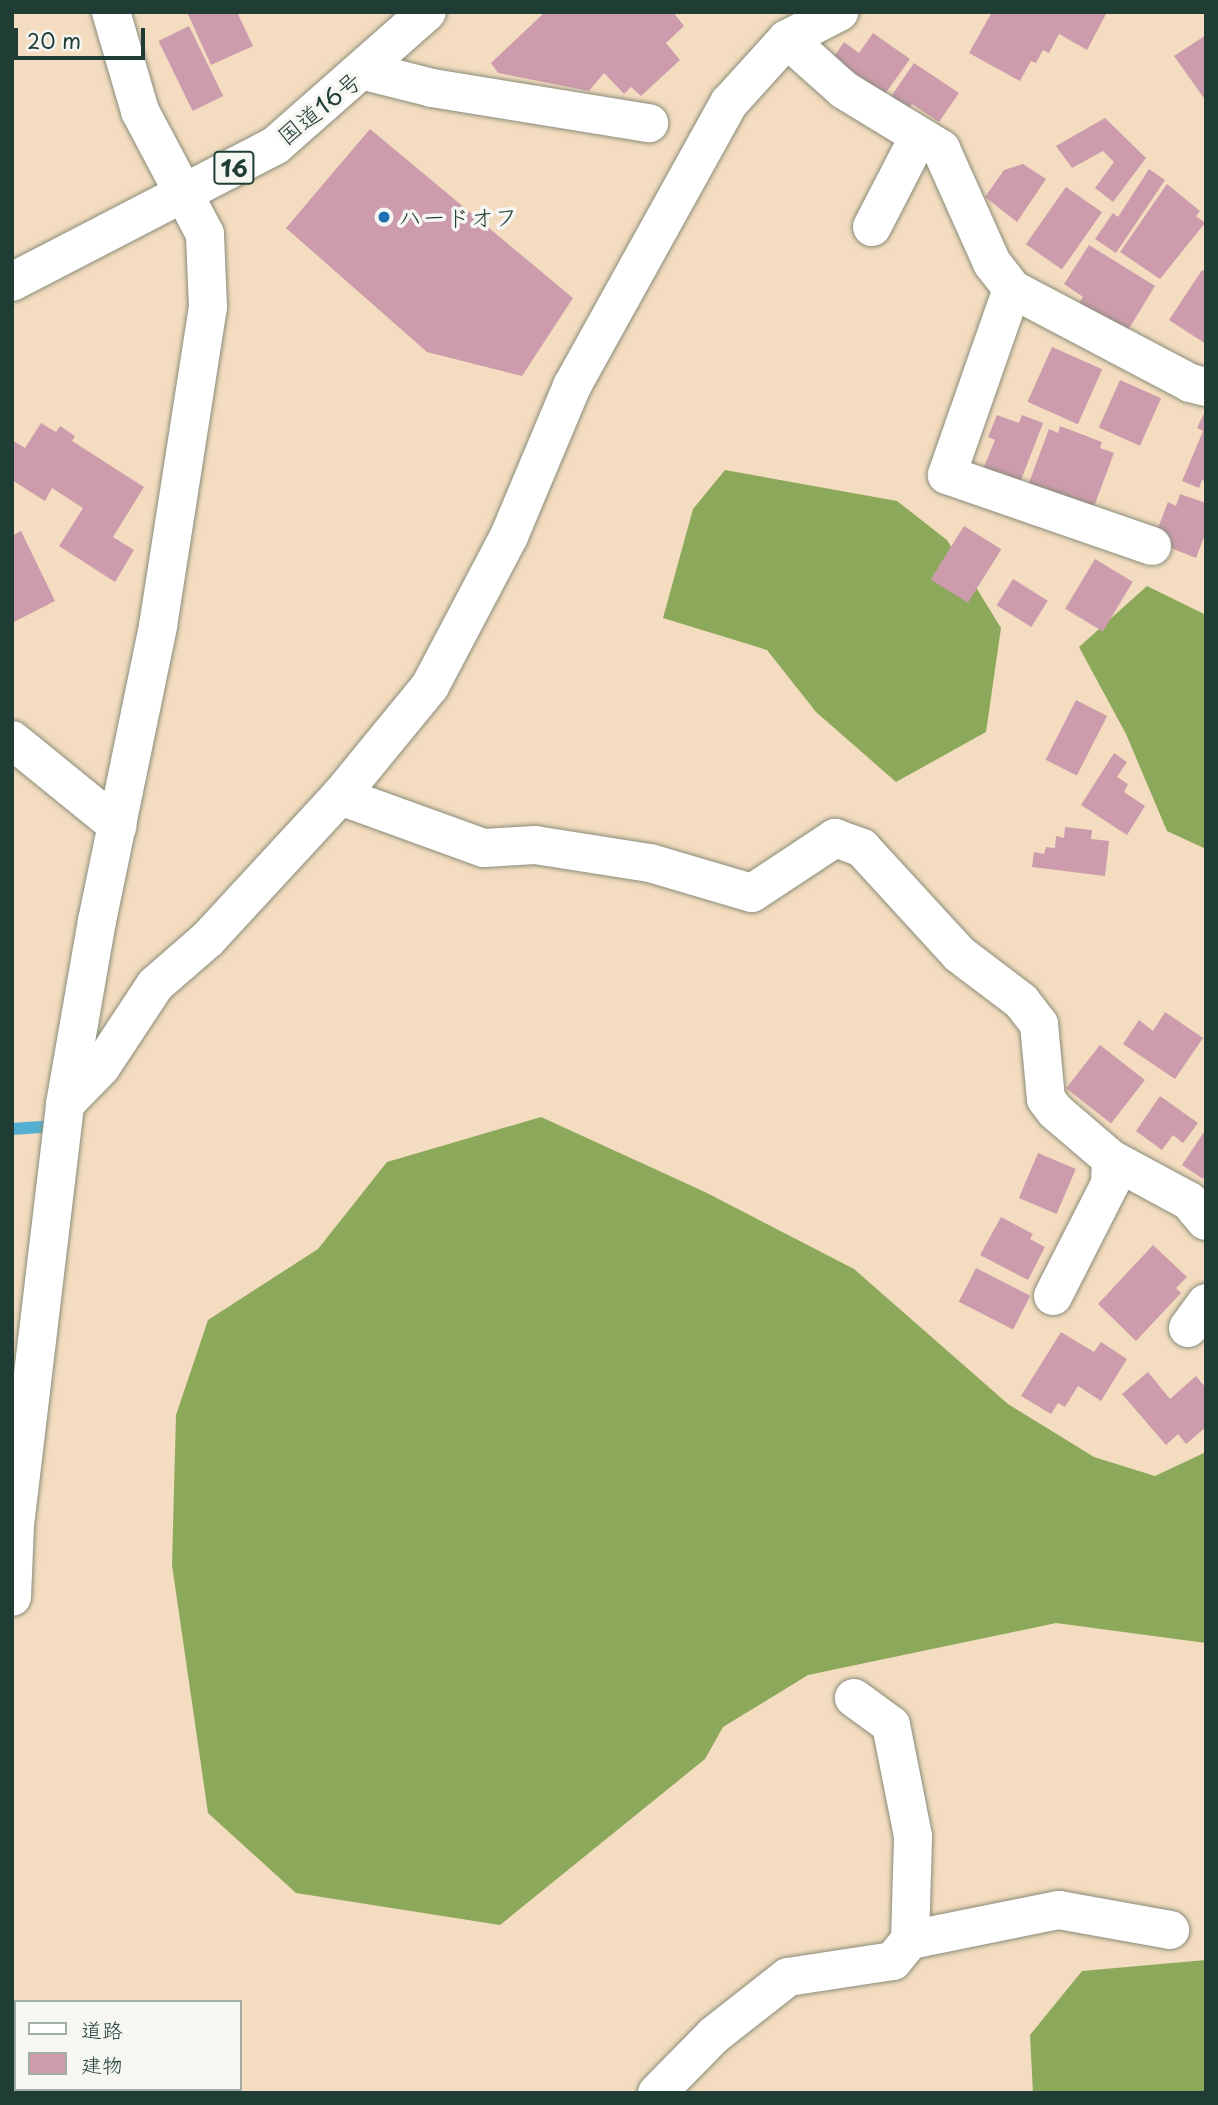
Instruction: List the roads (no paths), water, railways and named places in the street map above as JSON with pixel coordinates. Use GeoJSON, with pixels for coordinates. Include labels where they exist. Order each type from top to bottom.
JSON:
{"type":"FeatureCollection","features":[{"type":"Feature","properties":{"kind":"main road"},"geometry":{"type":"LineString","coordinates":[[12,1597],[15,1525],[65,1104],[158,626],[208,307],[205,234],[140,111],[111,12]]}},
{"type":"Feature","properties":{"kind":"main road","name":"国道16号"},"geometry":{"type":"LineString","coordinates":[[12,282],[276,145],[365,71],[427,12]]}},
{"type":"Feature","properties":{"kind":"main road"},"geometry":{"type":"LineString","coordinates":[[65,1104],[102,1067],[155,985],[208,939],[340,796],[429,686],[509,536],[579,374],[729,103],[794,27],[839,12]]}},
{"type":"Feature","properties":{"kind":"main road"},"geometry":{"type":"LineString","coordinates":[[794,27],[844,90],[941,149],[992,263],[1012,289],[1190,383],[1206,387]]}},
{"type":"Feature","properties":{"kind":"main road"},"geometry":{"type":"LineString","coordinates":[[365,71],[432,88],[649,123]]}},
{"type":"Feature","properties":{"kind":"main road"},"geometry":{"type":"LineString","coordinates":[[872,227],[919,136]]}},
{"type":"Feature","properties":{"kind":"main road"},"geometry":{"type":"LineString","coordinates":[[1012,289],[947,475],[1152,546]]}},
{"type":"Feature","properties":{"kind":"main road"},"geometry":{"type":"LineString","coordinates":[[12,740],[118,826]]}},
{"type":"Feature","properties":{"kind":"main road"},"geometry":{"type":"LineString","coordinates":[[340,796],[484,848],[536,845],[650,863],[752,893],[835,838],[862,848],[959,954],[1021,1001],[1039,1024],[1046,1099],[1111,1159],[1189,1200],[1206,1221]]}},
{"type":"Feature","properties":{"kind":"main road"},"geometry":{"type":"LineString","coordinates":[[1053,1297],[1110,1184],[1111,1159]]}},
{"type":"Feature","properties":{"kind":"main road"},"geometry":{"type":"LineString","coordinates":[[657,2093],[714,2035],[788,1977],[893,1961],[910,1940],[913,1836],[891,1725],[855,1698]]}},
{"type":"Feature","properties":{"kind":"main road"},"geometry":{"type":"LineString","coordinates":[[910,1940],[1059,1910],[1170,1930]]}},
{"type":"Feature","properties":{"kind":"waterway"},"geometry":{"type":"LineString","coordinates":[[12,1129],[44,1127]]}},
{"type":"Feature","properties":{"kind":"place","name":"ハードオフ"},"geometry":{"type":"Point","coordinates":[384,217]}}]}
